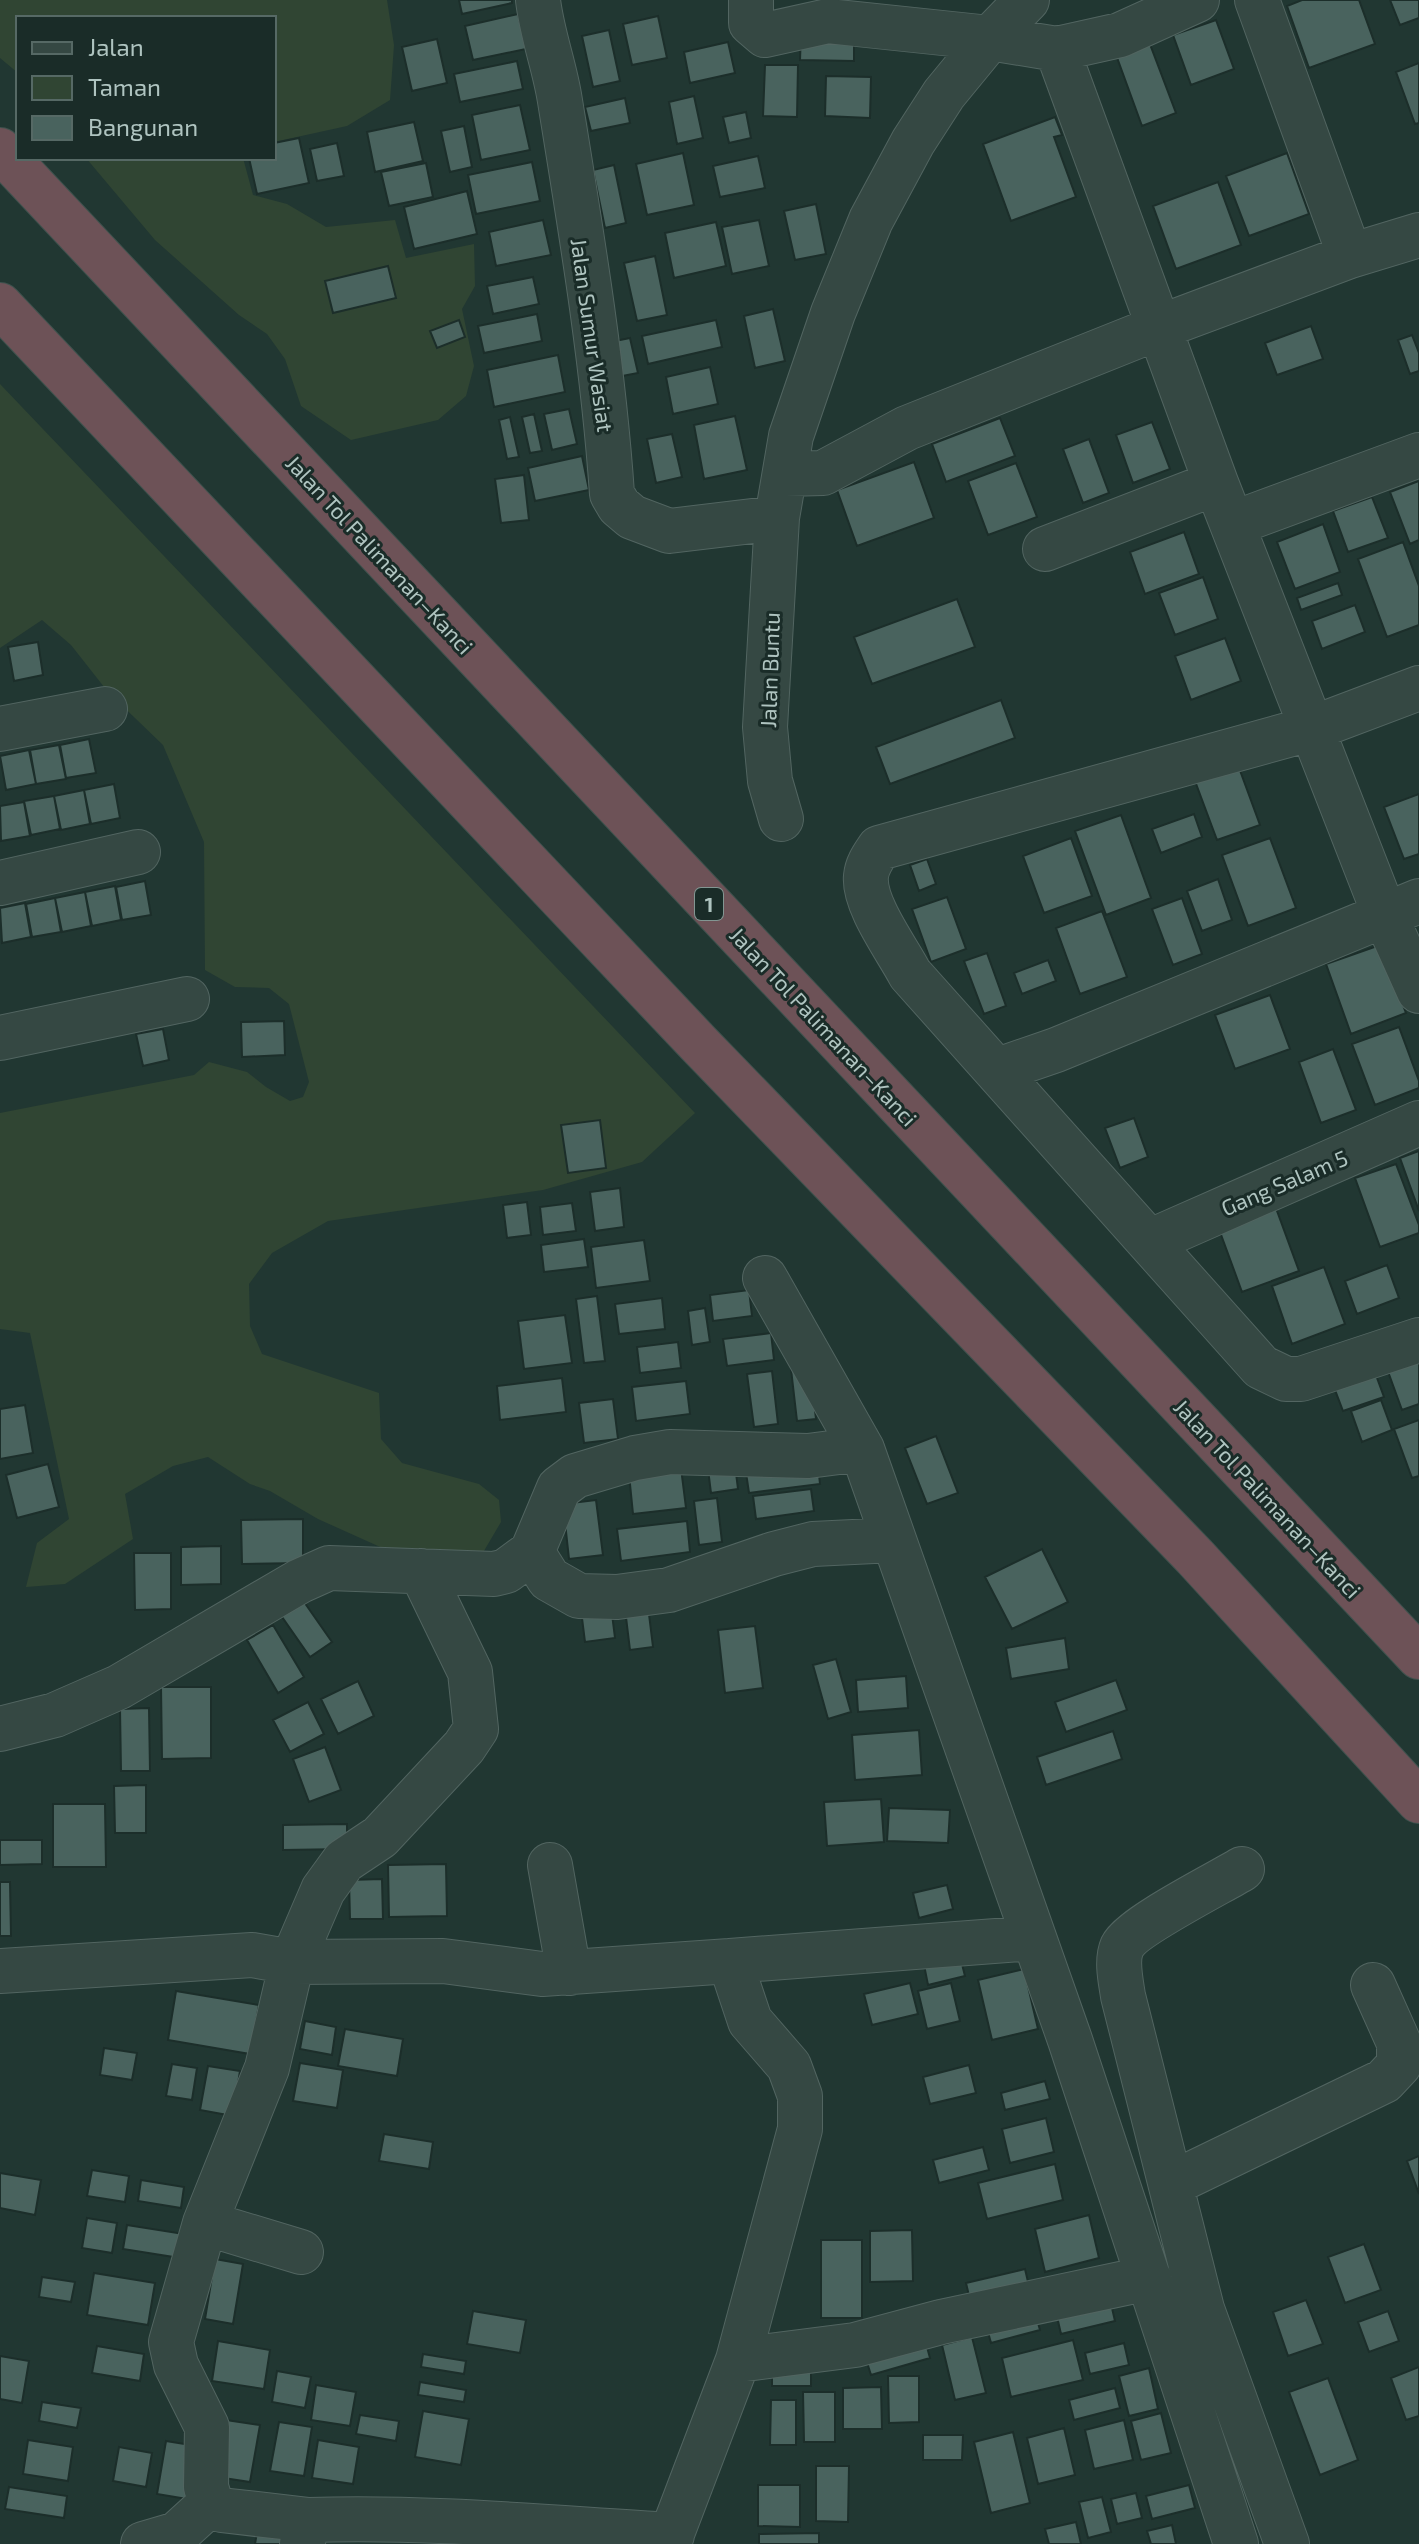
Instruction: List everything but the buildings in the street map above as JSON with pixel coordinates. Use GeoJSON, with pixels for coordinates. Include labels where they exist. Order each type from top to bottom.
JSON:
{"type":"FeatureCollection","features":[{"type":"Feature","properties":{"kind":"highway","name":"Jalan Tol Palimanan–Kanci"},"geometry":{"type":"LineString","coordinates":[[0,150],[1419,1657]]}},
{"type":"Feature","properties":{"kind":"highway"},"geometry":{"type":"LineString","coordinates":[[0,305],[698,1043],[1195,1557],[1419,1801]]}},
{"type":"Feature","properties":{"kind":"street","name":"Jalan Sumur Wasiat"},"geometry":{"type":"LineString","coordinates":[[538,0],[541,31],[560,97],[606,403],[612,494],[619,506],[632,517],[669,531],[777,518]]}},
{"type":"Feature","properties":{"kind":"street"},"geometry":{"type":"LineString","coordinates":[[751,0],[751,23],[765,35],[828,21],[1023,43],[1120,35],[1197,0]]}},
{"type":"Feature","properties":{"kind":"street","name":"Jalan Buntu"},"geometry":{"type":"LineString","coordinates":[[781,819],[770,781],[765,727],[777,518],[802,474],[791,436],[833,313],[871,220],[913,142],[936,106],[1023,43],[1027,0]]}},
{"type":"Feature","properties":{"kind":"street"},"geometry":{"type":"LineString","coordinates":[[1257,0],[1350,256]]}},
{"type":"Feature","properties":{"kind":"street"},"geometry":{"type":"LineString","coordinates":[[1023,43],[1160,327],[1216,483],[1313,728],[1402,907],[1419,991]]}},
{"type":"Feature","properties":{"kind":"street"},"geometry":{"type":"LineString","coordinates":[[802,474],[907,428],[1160,327],[1350,256],[1419,235]]}},
{"type":"Feature","properties":{"kind":"street"},"geometry":{"type":"LineString","coordinates":[[1232,524],[1419,455]]}},
{"type":"Feature","properties":{"kind":"street"},"geometry":{"type":"LineString","coordinates":[[1045,549],[1216,483]]}},
{"type":"Feature","properties":{"kind":"street"},"geometry":{"type":"LineString","coordinates":[[1419,688],[1313,728],[879,848],[870,862],[865,879],[871,904],[910,974],[1261,1367],[1286,1379],[1301,1379],[1419,1340]]}},
{"type":"Feature","properties":{"kind":"street"},"geometry":{"type":"LineString","coordinates":[[0,729],[105,709]]}},
{"type":"Feature","properties":{"kind":"street"},"geometry":{"type":"LineString","coordinates":[[0,883],[138,852]]}},
{"type":"Feature","properties":{"kind":"street"},"geometry":{"type":"LineString","coordinates":[[998,1070],[1056,1050],[1402,907]]}},
{"type":"Feature","properties":{"kind":"street"},"geometry":{"type":"LineString","coordinates":[[0,1038],[187,999]]}},
{"type":"Feature","properties":{"kind":"street","name":"Gang Salam 5"},"geometry":{"type":"LineString","coordinates":[[1151,1241],[1419,1123]]}},
{"type":"Feature","properties":{"kind":"street"},"geometry":{"type":"LineString","coordinates":[[765,1278],[862,1449],[1034,1938],[1236,2544]]}},
{"type":"Feature","properties":{"kind":"street"},"geometry":{"type":"LineString","coordinates":[[0,1729],[55,1715],[119,1687],[300,1581],[329,1568],[494,1574],[506,1571],[532,1552],[559,1488],[575,1476],[635,1458],[670,1452],[808,1456],[862,1449]]}},
{"type":"Feature","properties":{"kind":"street"},"geometry":{"type":"LineString","coordinates":[[532,1552],[549,1579],[579,1596],[617,1597],[669,1590],[813,1544],[894,1540]]}},
{"type":"Feature","properties":{"kind":"street"},"geometry":{"type":"LineString","coordinates":[[421,1571],[470,1672],[476,1729],[464,1747],[380,1837],[344,1861],[323,1890],[292,1962],[267,2068],[205,2223],[171,2342],[176,2365],[207,2427],[206,2487],[211,2503],[221,2510],[305,2532],[391,2519],[670,2540],[738,2360],[800,2129],[800,2096],[789,2066],[750,2021],[730,1961]]}},
{"type":"Feature","properties":{"kind":"street"},"geometry":{"type":"LineString","coordinates":[[550,1865],[569,1973]]}},
{"type":"Feature","properties":{"kind":"street"},"geometry":{"type":"LineString","coordinates":[[1242,1869],[1136,1932],[1122,1947],[1120,1971],[1123,1996],[1202,2309],[1287,2544]]}},
{"type":"Feature","properties":{"kind":"street"},"geometry":{"type":"LineString","coordinates":[[0,1971],[252,1955],[292,1962],[443,1961],[542,1974],[1034,1938]]}},
{"type":"Feature","properties":{"kind":"street"},"geometry":{"type":"LineString","coordinates":[[1171,2184],[1384,2081],[1399,2065],[1399,2043],[1373,1985]]}},
{"type":"Feature","properties":{"kind":"street"},"geometry":{"type":"LineString","coordinates":[[205,2223],[301,2252]]}},
{"type":"Feature","properties":{"kind":"street"},"geometry":{"type":"LineString","coordinates":[[738,2360],[855,2345],[941,2322],[1149,2278]]}},
{"type":"Feature","properties":{"kind":"street"},"geometry":{"type":"LineString","coordinates":[[143,2544],[177,2534],[211,2503]]}},
{"type":"Feature","properties":{"kind":"green space"},"geometry":{"type":"Polygon","coordinates":[[[0,0],[387,0],[394,45],[390,100],[347,126],[276,142],[276,16],[16,16],[16,71],[0,58],[0,0]]]}},
{"type":"Feature","properties":{"kind":"green space"},"geometry":{"type":"Polygon","coordinates":[[[88,160],[244,160],[253,195],[287,204],[326,227],[395,220],[406,258],[474,244],[475,286],[462,309],[474,366],[466,396],[438,420],[351,440],[301,406],[285,359],[267,334],[239,315],[155,240],[88,160]]]}},
{"type":"Feature","properties":{"kind":"green space"},"geometry":{"type":"Polygon","coordinates":[[[0,384],[695,1113],[642,1162],[543,1190],[328,1221],[272,1253],[249,1284],[250,1326],[262,1354],[379,1393],[381,1439],[402,1463],[479,1484],[499,1500],[501,1522],[481,1556],[398,1555],[250,1484],[208,1457],[173,1466],[125,1494],[133,1539],[65,1584],[26,1587],[37,1543],[69,1519],[30,1333],[0,1329],[0,1113],[194,1075],[209,1062],[247,1072],[290,1101],[303,1097],[309,1082],[289,1004],[269,988],[235,987],[205,970],[204,842],[163,745],[108,692],[71,645],[42,620],[0,648],[0,384]]]}}]}
